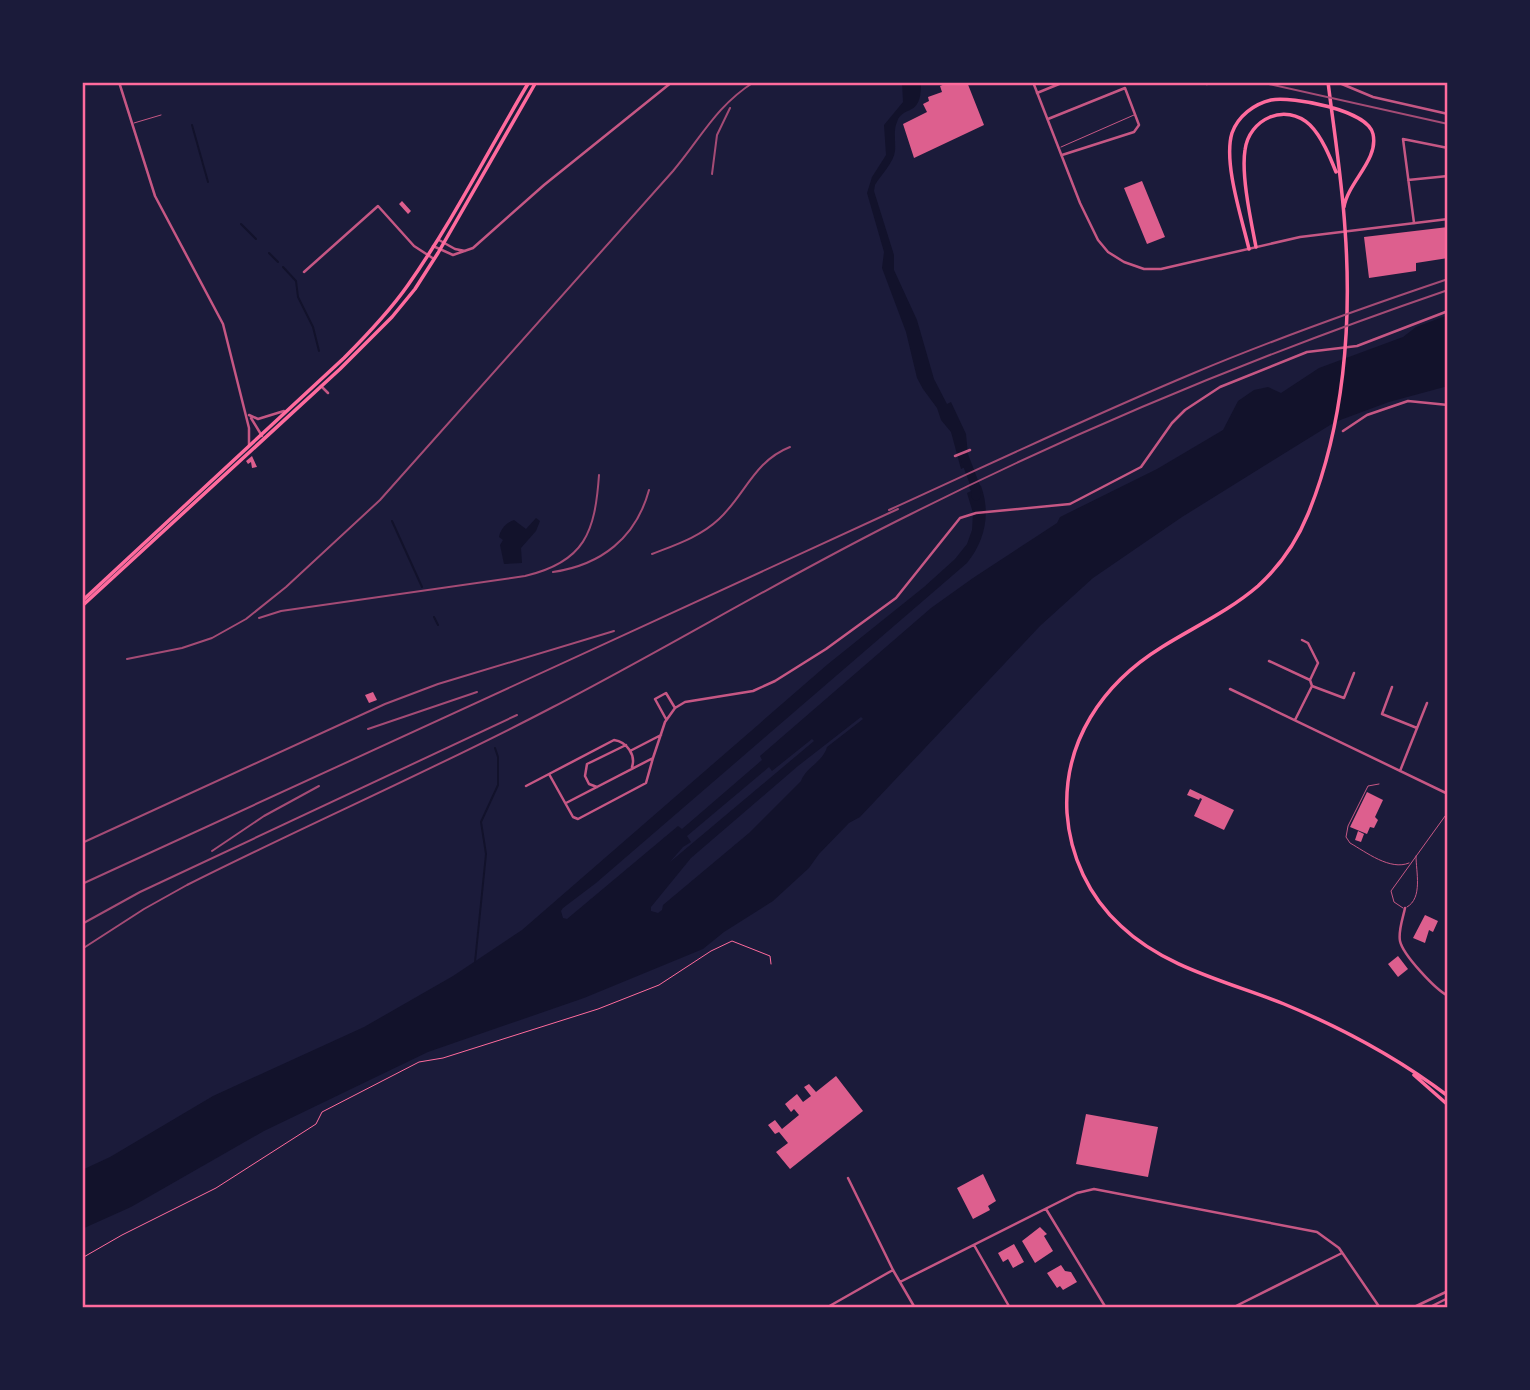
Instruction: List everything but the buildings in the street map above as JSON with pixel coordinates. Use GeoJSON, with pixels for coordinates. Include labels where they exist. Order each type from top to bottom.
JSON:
{"type":"FeatureCollection","features":[{"type":"Feature","properties":{"kind":"main road"},"geometry":{"type":"LineString","coordinates":[[82,606],[261,438],[321,386],[383,318],[428,256],[529,82]]}},
{"type":"Feature","properties":{"kind":"main road"},"geometry":{"type":"LineString","coordinates":[[82,601],[261,438],[293,405],[326,379],[393,317],[440,250],[536,82]]}},
{"type":"Feature","properties":{"kind":"main road"},"geometry":{"type":"LineString","coordinates":[[1328,82],[1343,212],[1347,273],[1345,338],[1339,396],[1313,502],[1300,532],[1269,576],[1231,606],[1135,665],[1114,683],[1099,702],[1081,733],[1072,761],[1067,793],[1069,827],[1077,860],[1090,888],[1111,916],[1134,937],[1181,964],[1329,1024],[1448,1096]]}},
{"type":"Feature","properties":{"kind":"main road"},"geometry":{"type":"LineString","coordinates":[[1249,249],[1231,168],[1230,145],[1233,130],[1239,120],[1262,103],[1281,99],[1295,100],[1347,112],[1369,125],[1373,134],[1373,149],[1349,189],[1343,212]]}},
{"type":"Feature","properties":{"kind":"main road"},"geometry":{"type":"LineString","coordinates":[[1256,247],[1244,155],[1248,138],[1256,125],[1276,115],[1290,115],[1304,121],[1316,132],[1339,178]]}},
{"type":"Feature","properties":{"kind":"main road"},"geometry":{"type":"LineString","coordinates":[[1404,1067],[1448,1105]]}},
{"type":"Feature","properties":{"kind":"street"},"geometry":{"type":"LineString","coordinates":[[119,82],[155,197],[220,317],[244,402],[251,439],[247,448]]}},
{"type":"Feature","properties":{"kind":"street"},"geometry":{"type":"LineString","coordinates":[[433,246],[455,255],[468,251],[544,185],[672,82]]}},
{"type":"Feature","properties":{"kind":"street"},"geometry":{"type":"LineString","coordinates":[[1033,82],[1098,240],[1113,256],[1134,266],[1161,269],[1300,237],[1448,219]]}},
{"type":"Feature","properties":{"kind":"street"},"geometry":{"type":"LineString","coordinates":[[1037,93],[1064,82]]}},
{"type":"Feature","properties":{"kind":"street"},"geometry":{"type":"LineString","coordinates":[[1062,155],[1134,132],[1139,125],[1125,88],[1126,82]]}},
{"type":"Feature","properties":{"kind":"street"},"geometry":{"type":"LineString","coordinates":[[1200,82],[1207,84]]}},
{"type":"Feature","properties":{"kind":"street"},"geometry":{"type":"LineString","coordinates":[[1337,82],[1373,97],[1448,114]]}},
{"type":"Feature","properties":{"kind":"street"},"geometry":{"type":"LineString","coordinates":[[1048,119],[1125,88]]}},
{"type":"Feature","properties":{"kind":"street"},"geometry":{"type":"LineString","coordinates":[[1413,223],[1403,139],[1448,148]]}},
{"type":"Feature","properties":{"kind":"street"},"geometry":{"type":"LineString","coordinates":[[1408,180],[1448,176]]}},
{"type":"Feature","properties":{"kind":"street"},"geometry":{"type":"LineString","coordinates":[[304,272],[378,206],[414,246],[434,259]]}},
{"type":"Feature","properties":{"kind":"street"},"geometry":{"type":"LineString","coordinates":[[437,239],[460,251],[468,251]]}},
{"type":"Feature","properties":{"kind":"street"},"geometry":{"type":"LineString","coordinates":[[549,774],[573,817],[579,819],[646,783],[666,719],[675,708],[685,702],[753,691],[775,681],[826,649],[896,598],[956,521],[972,513],[1065,505],[1138,469],[1180,415],[1197,400],[1220,387],[1310,351],[1357,346],[1448,311]]}},
{"type":"Feature","properties":{"kind":"street"},"geometry":{"type":"LineString","coordinates":[[321,386],[328,393]]}},
{"type":"Feature","properties":{"kind":"street"},"geometry":{"type":"LineString","coordinates":[[1343,431],[1367,415],[1408,401],[1448,405]]}},
{"type":"Feature","properties":{"kind":"street"},"geometry":{"type":"LineString","coordinates":[[244,402],[261,438]]}},
{"type":"Feature","properties":{"kind":"street"},"geometry":{"type":"LineString","coordinates":[[249,415],[260,419],[280,414],[293,405]]}},
{"type":"Feature","properties":{"kind":"street"},"geometry":{"type":"LineString","coordinates":[[249,428],[261,438]]}},
{"type":"Feature","properties":{"kind":"street"},"geometry":{"type":"LineString","coordinates":[[955,456],[970,450]]}},
{"type":"Feature","properties":{"kind":"street"},"geometry":{"type":"LineString","coordinates":[[1295,720],[1312,686],[1310,680],[1317,661],[1308,643],[1302,639]]}},
{"type":"Feature","properties":{"kind":"street"},"geometry":{"type":"LineString","coordinates":[[1269,661],[1310,680]]}},
{"type":"Feature","properties":{"kind":"street"},"geometry":{"type":"LineString","coordinates":[[1312,686],[1344,698],[1354,673]]}},
{"type":"Feature","properties":{"kind":"street"},"geometry":{"type":"LineString","coordinates":[[1392,687],[1382,714],[1418,728]]}},
{"type":"Feature","properties":{"kind":"street"},"geometry":{"type":"LineString","coordinates":[[1230,689],[1448,794]]}},
{"type":"Feature","properties":{"kind":"street"},"geometry":{"type":"LineString","coordinates":[[666,719],[654,699],[666,693],[675,708]]}},
{"type":"Feature","properties":{"kind":"street"},"geometry":{"type":"LineString","coordinates":[[1400,771],[1427,703]]}},
{"type":"Feature","properties":{"kind":"street"},"geometry":{"type":"LineString","coordinates":[[630,751],[661,735]]}},
{"type":"Feature","properties":{"kind":"street"},"geometry":{"type":"LineString","coordinates":[[526,786],[614,740],[626,745],[630,751],[634,760],[630,770]]}},
{"type":"Feature","properties":{"kind":"street"},"geometry":{"type":"LineString","coordinates":[[598,787],[586,780],[584,772],[587,764],[626,745]]}},
{"type":"Feature","properties":{"kind":"street"},"geometry":{"type":"LineString","coordinates":[[566,803],[653,758]]}},
{"type":"Feature","properties":{"kind":"street"},"geometry":{"type":"LineString","coordinates":[[1405,908],[1400,933],[1401,944],[1434,986],[1448,996]]}},
{"type":"Feature","properties":{"kind":"street"},"geometry":{"type":"LineString","coordinates":[[848,1178],[893,1270],[915,1308]]}},
{"type":"Feature","properties":{"kind":"street"},"geometry":{"type":"LineString","coordinates":[[900,1282],[1083,1191],[1098,1190],[1311,1230],[1329,1239],[1342,1253],[1380,1308]]}},
{"type":"Feature","properties":{"kind":"street"},"geometry":{"type":"LineString","coordinates":[[1046,1209],[1106,1308]]}},
{"type":"Feature","properties":{"kind":"street"},"geometry":{"type":"LineString","coordinates":[[974,1245],[1010,1308]]}},
{"type":"Feature","properties":{"kind":"street"},"geometry":{"type":"LineString","coordinates":[[1232,1308],[1342,1253]]}},
{"type":"Feature","properties":{"kind":"street"},"geometry":{"type":"LineString","coordinates":[[826,1308],[893,1270]]}},
{"type":"Feature","properties":{"kind":"street"},"geometry":{"type":"LineString","coordinates":[[1412,1307],[1448,1291]]}},
{"type":"Feature","properties":{"kind":"street"},"geometry":{"type":"LineString","coordinates":[[1428,1308],[1448,1298]]}},
{"type":"Feature","properties":{"kind":"lane"},"geometry":{"type":"LineString","coordinates":[[1059,148],[1135,115]]}},
{"type":"Feature","properties":{"kind":"lane"},"geometry":{"type":"LineString","coordinates":[[132,124],[160,116]]}},
{"type":"Feature","properties":{"kind":"lane"},"geometry":{"type":"LineString","coordinates":[[1379,784],[1368,786],[1348,826],[1346,837],[1350,843],[1393,865],[1402,866],[1411,862]]}},
{"type":"Feature","properties":{"kind":"lane"},"geometry":{"type":"LineString","coordinates":[[1416,856],[1416,896],[1413,904],[1405,908],[1395,904],[1391,893],[1411,862],[1448,811]]}},
{"type":"Feature","properties":{"kind":"path"},"geometry":{"type":"LineString","coordinates":[[82,1258],[216,1188],[316,1124],[322,1112],[419,1062],[443,1058],[598,1009],[659,985],[711,951],[732,941],[770,956],[771,964]]}},
{"type":"Feature","properties":{"kind":"shaded area"},"geometry":{"type":"Polygon","coordinates":[[[902,82],[921,82],[921,94],[915,106],[903,113],[897,122],[894,155],[874,191],[894,255],[894,270],[917,320],[934,379],[947,404],[951,402],[966,434],[969,465],[961,469],[951,432],[917,378],[906,332],[882,268],[884,252],[867,193],[872,177],[886,155],[884,125],[903,102],[902,82]]]}},
{"type":"Feature","properties":{"kind":"shaded area"},"geometry":{"type":"Polygon","coordinates":[[[1448,315],[1448,386],[1389,402],[1335,422],[1182,517],[1093,578],[1040,626],[860,817],[849,823],[819,854],[809,868],[773,901],[724,932],[703,949],[584,998],[428,1052],[264,1131],[131,1207],[82,1229],[82,1170],[110,1157],[213,1096],[364,1027],[453,976],[522,930],[828,664],[955,559],[967,544],[972,530],[973,513],[967,493],[971,491],[969,487],[978,483],[981,486],[986,516],[982,536],[967,563],[596,883],[563,908],[563,918],[567,919],[678,826],[682,829],[762,760],[760,756],[931,608],[1057,523],[1060,517],[1157,469],[1223,430],[1238,401],[1254,390],[1268,387],[1281,393],[1319,368],[1403,337],[1416,327],[1448,315]],[[861,717],[798,766],[691,858],[651,907],[651,911],[658,913],[662,910],[663,905],[749,833],[801,781],[822,757],[827,747],[863,719],[861,717]],[[812,739],[772,771],[769,767],[687,836],[691,842],[670,862],[814,741],[812,739]]]}},
{"type":"Feature","properties":{"kind":"shaded area"},"geometry":{"type":"Polygon","coordinates":[[[536,518],[540,521],[536,531],[521,548],[522,563],[504,564],[500,545],[503,540],[499,537],[502,529],[514,520],[526,529],[536,518]]]}},
{"type":"Feature","properties":{"kind":"waterway"},"geometry":{"type":"LineString","coordinates":[[192,125],[208,182]]}},
{"type":"Feature","properties":{"kind":"waterway"},"geometry":{"type":"LineString","coordinates":[[241,224],[256,239]]}},
{"type":"Feature","properties":{"kind":"waterway"},"geometry":{"type":"LineString","coordinates":[[269,253],[278,262]]}},
{"type":"Feature","properties":{"kind":"waterway"},"geometry":{"type":"LineString","coordinates":[[283,267],[296,281],[298,297],[313,327],[319,351]]}},
{"type":"Feature","properties":{"kind":"waterway"},"geometry":{"type":"LineString","coordinates":[[964,456],[975,485],[976,496]]}},
{"type":"Feature","properties":{"kind":"waterway"},"geometry":{"type":"LineString","coordinates":[[392,521],[422,587]]}},
{"type":"Feature","properties":{"kind":"waterway"},"geometry":{"type":"LineString","coordinates":[[434,617],[438,625]]}},
{"type":"Feature","properties":{"kind":"waterway"},"geometry":{"type":"LineString","coordinates":[[475,962],[486,854],[481,822],[498,785],[498,757],[495,748]]}},
{"type":"Feature","properties":{"kind":"railway"},"geometry":{"type":"LineString","coordinates":[[127,659],[182,648],[212,638],[246,619],[286,587],[380,500],[673,171],[719,112],[754,82]]}},
{"type":"Feature","properties":{"kind":"railway"},"geometry":{"type":"LineString","coordinates":[[1260,82],[1448,124]]}},
{"type":"Feature","properties":{"kind":"railway"},"geometry":{"type":"LineString","coordinates":[[712,174],[717,135],[730,108]]}},
{"type":"Feature","properties":{"kind":"railway"},"geometry":{"type":"LineString","coordinates":[[889,510],[1194,373],[1320,324],[1448,279]]}},
{"type":"Feature","properties":{"kind":"railway"},"geometry":{"type":"LineString","coordinates":[[82,949],[187,885],[508,730],[820,561],[976,482],[1175,393],[1311,339],[1448,290]]}},
{"type":"Feature","properties":{"kind":"railway"},"geometry":{"type":"LineString","coordinates":[[652,554],[687,540],[712,525],[728,510],[767,461],[790,447]]}},
{"type":"Feature","properties":{"kind":"railway"},"geometry":{"type":"LineString","coordinates":[[259,618],[281,611],[525,576],[545,570],[574,553],[583,542],[594,513],[599,475]]}},
{"type":"Feature","properties":{"kind":"railway"},"geometry":{"type":"LineString","coordinates":[[553,572],[586,563],[614,546],[635,522],[649,490]]}},
{"type":"Feature","properties":{"kind":"railway"},"geometry":{"type":"LineString","coordinates":[[82,884],[898,509]]}},
{"type":"Feature","properties":{"kind":"railway"},"geometry":{"type":"LineString","coordinates":[[82,843],[385,704],[438,684],[614,631]]}},
{"type":"Feature","properties":{"kind":"railway"},"geometry":{"type":"LineString","coordinates":[[368,729],[477,692]]}},
{"type":"Feature","properties":{"kind":"railway"},"geometry":{"type":"LineString","coordinates":[[82,924],[140,892],[517,715]]}},
{"type":"Feature","properties":{"kind":"railway"},"geometry":{"type":"LineString","coordinates":[[212,851],[264,816],[319,786]]}}]}
